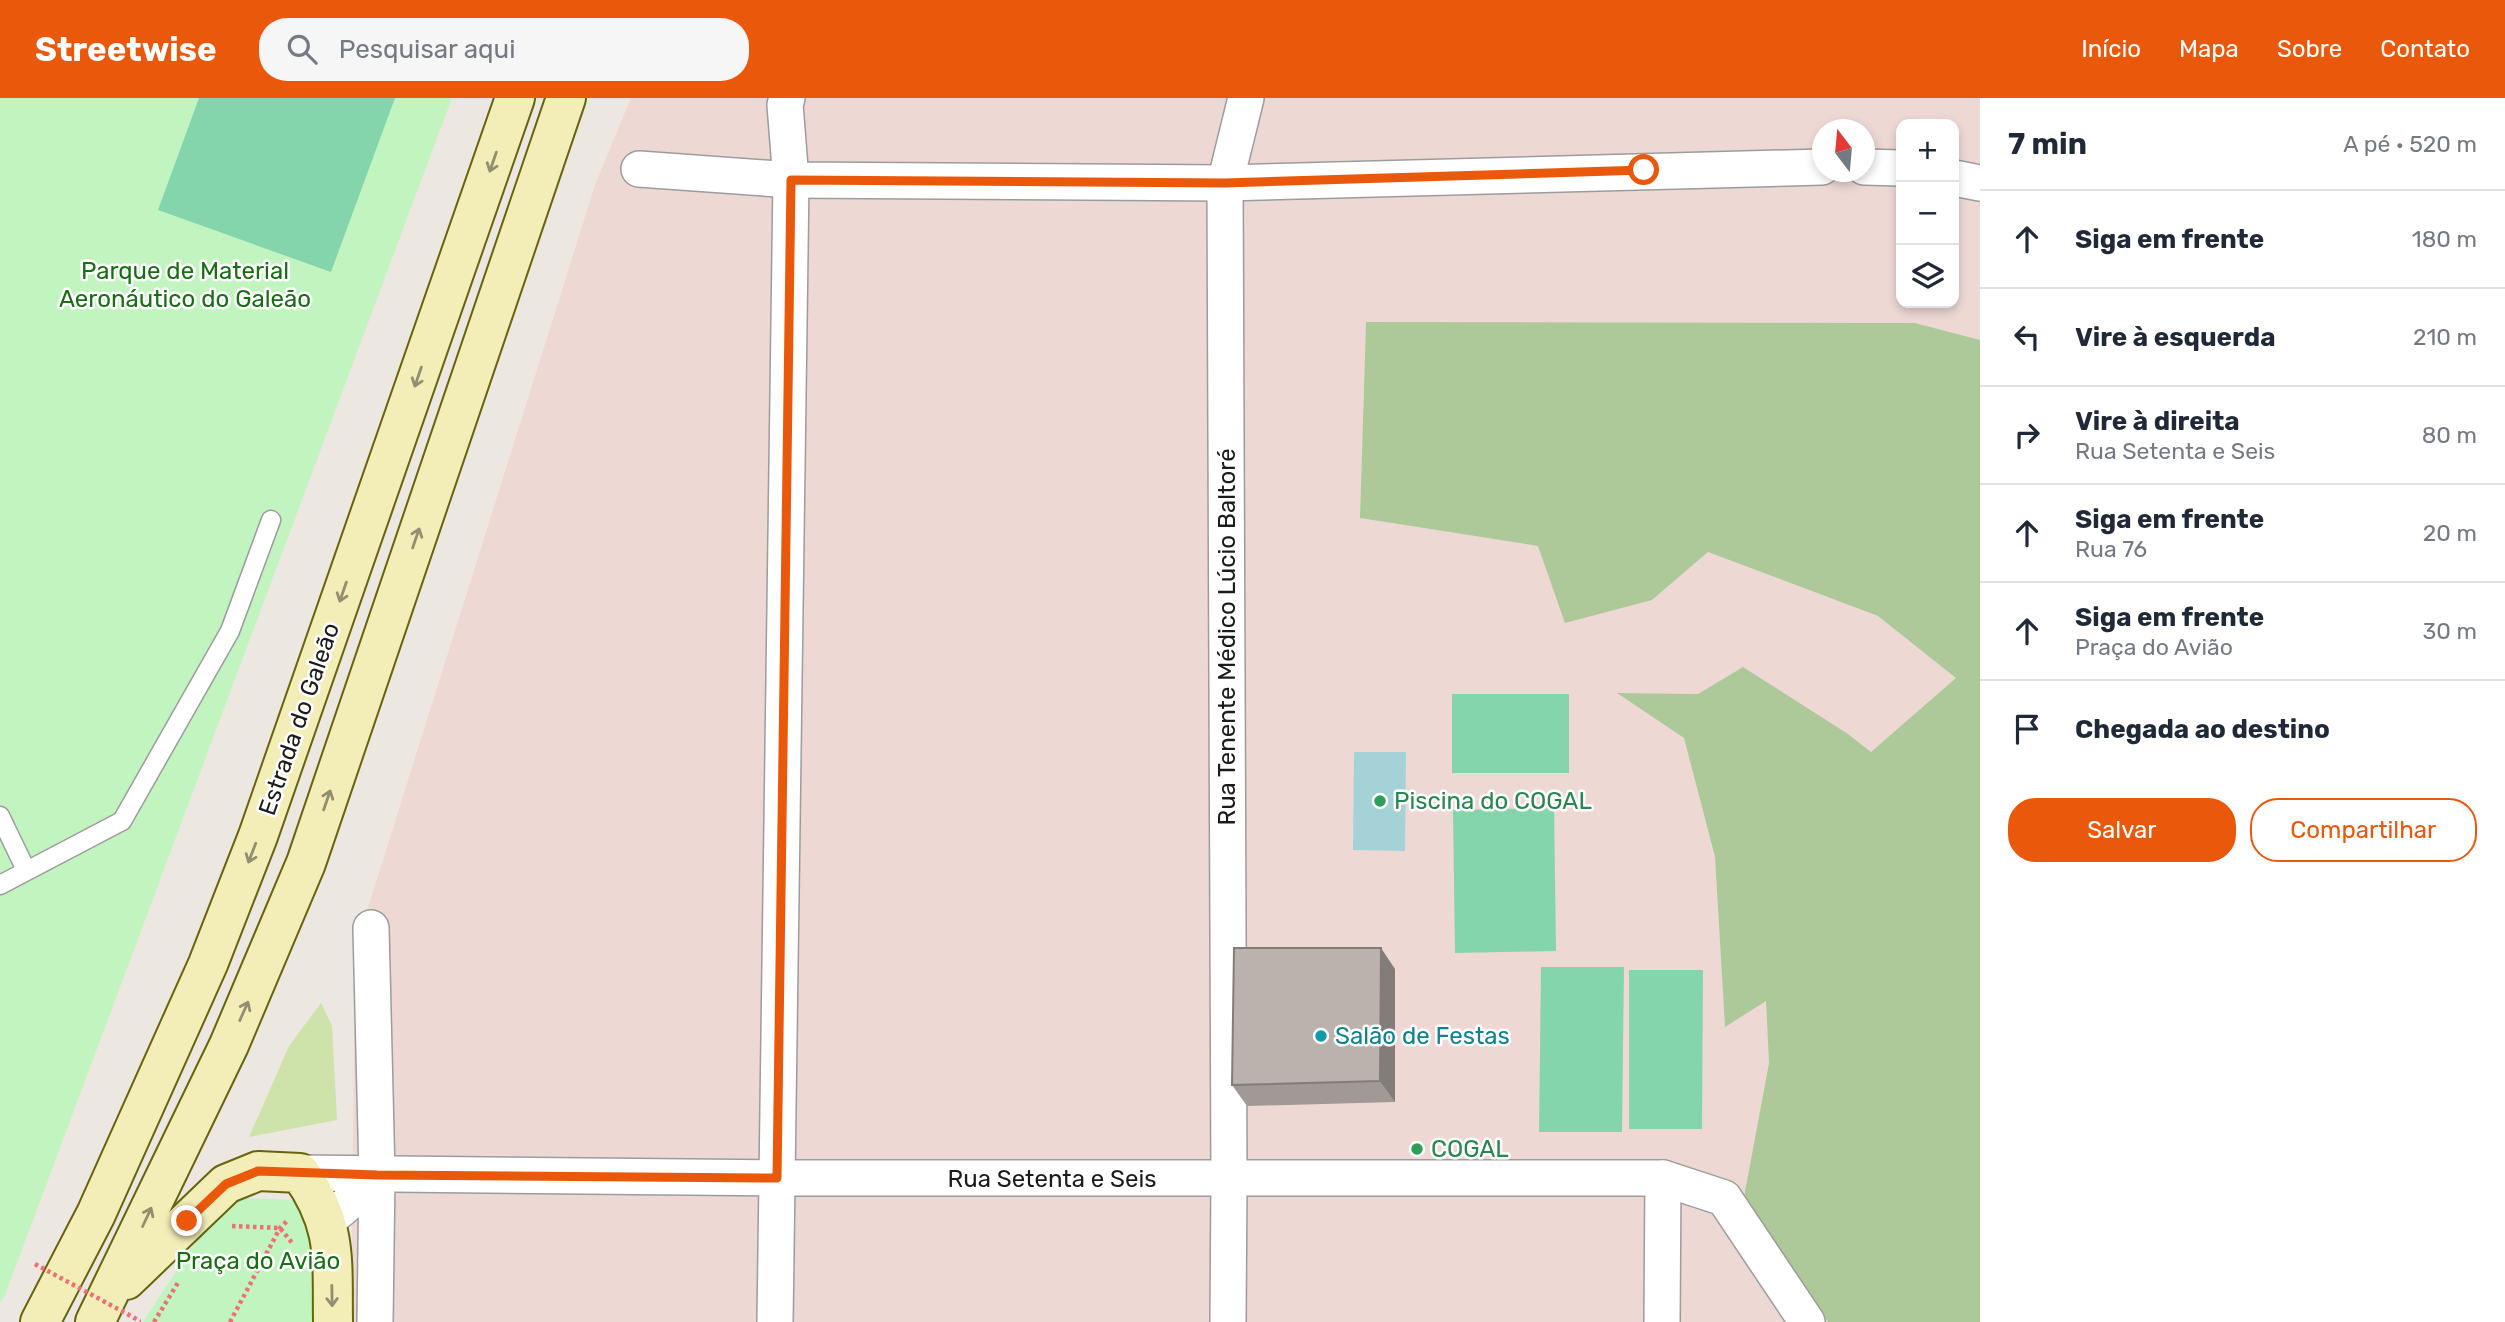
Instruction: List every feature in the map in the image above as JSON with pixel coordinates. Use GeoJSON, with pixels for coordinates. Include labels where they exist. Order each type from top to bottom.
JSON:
{"type":"FeatureCollection","features":[{"type":"Feature","properties":{"kind":"main road","name":"Estrada do Galeão"},"geometry":{"type":"LineString","coordinates":[[40,1322],[96,1214],[208,964],[248,862],[515,98]]}},
{"type":"Feature","properties":{"kind":"main road"},"geometry":{"type":"LineString","coordinates":[[102,1309],[229,1045],[306,863],[566,98]]}},
{"type":"Feature","properties":{"kind":"main road"},"geometry":{"type":"LineString","coordinates":[[102,1309],[226,1184],[258,1171],[314,1196],[331,1252],[333,1322]]}},
{"type":"Feature","properties":{"kind":"street"},"geometry":{"type":"LineString","coordinates":[[775,1322],[791,180],[785,105],[787,98]]}},
{"type":"Feature","properties":{"kind":"street","name":"Rua Tenente Médico Lúcio Baltoré"},"geometry":{"type":"LineString","coordinates":[[1228,1322],[1225,183],[1245,98]]}},
{"type":"Feature","properties":{"kind":"street"},"geometry":{"type":"LineString","coordinates":[[639,169],[791,180],[1225,183],[1812,167]]}},
{"type":"Feature","properties":{"kind":"street"},"geometry":{"type":"LineString","coordinates":[[1875,167],[1896,168]]}},
{"type":"Feature","properties":{"kind":"street"},"geometry":{"type":"LineString","coordinates":[[1959,179],[1980,183]]}},
{"type":"Feature","properties":{"kind":"street"},"geometry":{"type":"LineString","coordinates":[[371,928],[377,1175],[375,1322]]}},
{"type":"Feature","properties":{"kind":"street"},"geometry":{"type":"LineString","coordinates":[[314,1196],[364,1189],[377,1175]]}},
{"type":"Feature","properties":{"kind":"street","name":"Rua Setenta e Seis"},"geometry":{"type":"LineString","coordinates":[[314,1196],[377,1175],[1663,1178],[1724,1198],[1807,1322]]}},
{"type":"Feature","properties":{"kind":"street"},"geometry":{"type":"LineString","coordinates":[[1662,1322],[1663,1178]]}},
{"type":"Feature","properties":{"kind":"lane"},"geometry":{"type":"LineString","coordinates":[[0,885],[122,821],[230,631],[271,520]]}},
{"type":"Feature","properties":{"kind":"lane"},"geometry":{"type":"LineString","coordinates":[[0,816],[26,870]]}},
{"type":"Feature","properties":{"kind":"path"},"geometry":{"type":"LineString","coordinates":[[230,1322],[280,1228],[314,1196]]}},
{"type":"Feature","properties":{"kind":"path"},"geometry":{"type":"LineString","coordinates":[[226,1226],[280,1228],[297,1249]]}},
{"type":"Feature","properties":{"kind":"path"},"geometry":{"type":"LineString","coordinates":[[35,1265],[140,1322]]}},
{"type":"Feature","properties":{"kind":"path"},"geometry":{"type":"LineString","coordinates":[[154,1322],[183,1273]]}},
{"type":"Feature","properties":{"kind":"shaded area"},"geometry":{"type":"Polygon","coordinates":[[[631,98],[1980,98],[1980,340],[1915,323],[1366,322],[1360,518],[1538,546],[1652,600],[1708,552],[1878,616],[1957,678],[1871,752],[1848,734],[1743,667],[1698,694],[1618,693],[1684,738],[1715,857],[1725,1026],[1766,1000],[1769,1063],[1744,1197],[1828,1322],[351,1322],[355,949],[595,185],[631,98]]]}},
{"type":"Feature","properties":{"kind":"green space","name":"Parque de Material Aeronáutico do Galeão"},"geometry":{"type":"Polygon","coordinates":[[[0,98],[452,98],[5,1295],[0,1302],[0,98]]]}},
{"type":"Feature","properties":{"kind":"green space"},"geometry":{"type":"Polygon","coordinates":[[[199,98],[395,98],[331,272],[158,210],[199,98]]]}},
{"type":"Feature","properties":{"kind":"green space"},"geometry":{"type":"Polygon","coordinates":[[[1366,322],[1915,323],[1980,340],[1980,1322],[1828,1322],[1744,1197],[1769,1063],[1766,1001],[1725,1027],[1715,857],[1684,738],[1617,693],[1698,694],[1743,667],[1848,734],[1871,752],[1956,678],[1878,616],[1708,552],[1652,600],[1565,623],[1538,546],[1360,518],[1366,322]]]}},
{"type":"Feature","properties":{"kind":"green space"},"geometry":{"type":"Polygon","coordinates":[[[1452,694],[1569,694],[1569,773],[1452,773],[1452,694]]]}},
{"type":"Feature","properties":{"kind":"green space"},"geometry":{"type":"Polygon","coordinates":[[[1554,808],[1556,951],[1455,953],[1453,810],[1554,808]]]}},
{"type":"Feature","properties":{"kind":"green space"},"geometry":{"type":"Polygon","coordinates":[[[1541,967],[1624,967],[1622,1132],[1539,1132],[1541,967]]]}},
{"type":"Feature","properties":{"kind":"green space"},"geometry":{"type":"Polygon","coordinates":[[[1629,970],[1703,970],[1702,1129],[1629,1129],[1629,970]]]}},
{"type":"Feature","properties":{"kind":"green space"},"geometry":{"type":"Polygon","coordinates":[[[321,1003],[332,1026],[337,1120],[249,1137],[289,1046],[321,1003]]]}},
{"type":"Feature","properties":{"kind":"green space","name":"Praça do Avião"},"geometry":{"type":"Polygon","coordinates":[[[244,1198],[296,1200],[319,1244],[318,1322],[143,1322],[211,1218],[244,1198]]]}},
{"type":"Feature","properties":{"kind":"water","name":"Piscina do COGAL"},"geometry":{"type":"Polygon","coordinates":[[[1354,752],[1406,752],[1405,851],[1353,850],[1354,752]]]}},
{"type":"Feature","properties":{"kind":"building","name":"Salão de Festas"},"geometry":{"type":"Polygon","coordinates":[[[1234,948],[1381,948],[1380,1081],[1232,1085],[1234,948]]]}},
{"type":"Feature","properties":{"kind":"place","name":"Piscina do COGAL"},"geometry":{"type":"Point","coordinates":[1380,801]}},
{"type":"Feature","properties":{"kind":"place","name":"Salão de Festas"},"geometry":{"type":"Point","coordinates":[1321,1036]}},
{"type":"Feature","properties":{"kind":"place","name":"COGAL"},"geometry":{"type":"Point","coordinates":[1417,1149]}},
{"type":"Feature","properties":{"kind":"route"},"geometry":{"type":"LineString","coordinates":[[187,1221],[226,1184],[258,1171],[377,1175],[777,1178],[791,180],[1225,183],[1644,170]]}}]}
